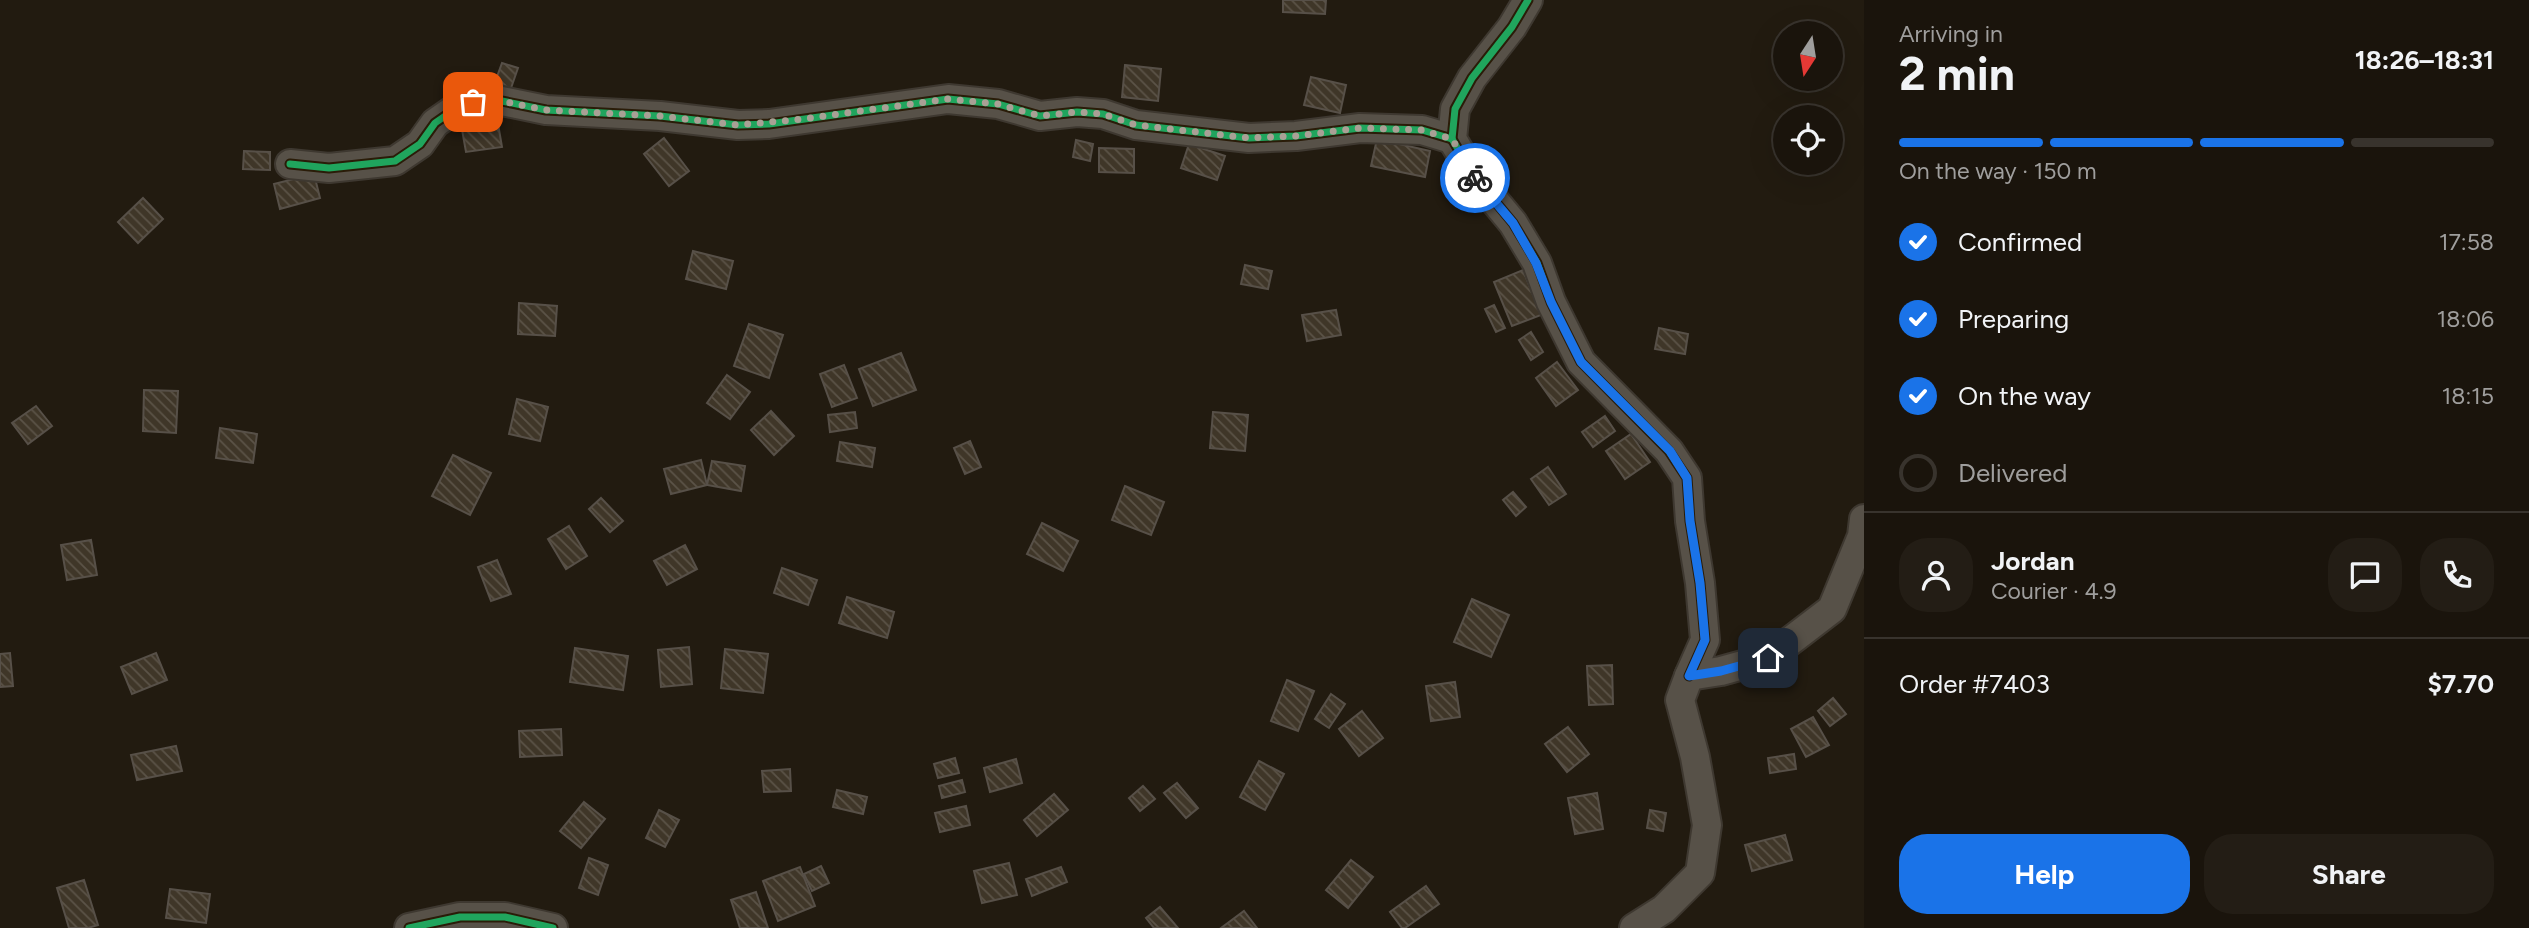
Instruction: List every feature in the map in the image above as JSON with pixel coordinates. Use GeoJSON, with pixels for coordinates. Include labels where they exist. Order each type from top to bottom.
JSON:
{"type":"FeatureCollection","features":[{"type":"Feature","properties":{"kind":"street"},"geometry":{"type":"LineString","coordinates":[[1528,0],[1460,99],[1455,109],[1452,139],[1474,176],[1513,223],[1536,263],[1551,302],[1581,362],[1670,451],[1687,478],[1690,521],[1700,583],[1705,640],[1680,700],[1695,757],[1707,825],[1700,873],[1664,909],[1634,928]]}},
{"type":"Feature","properties":{"kind":"street"},"geometry":{"type":"LineString","coordinates":[[290,164],[329,168],[396,161],[420,144],[435,123],[458,107],[487,98],[545,110],[582,114],[635,114],[738,125],[948,99],[998,104],[1040,116],[1077,112],[1103,114],[1136,125],[1249,138],[1296,136],[1360,128],[1422,130],[1452,139]]}},
{"type":"Feature","properties":{"kind":"street"},"geometry":{"type":"LineString","coordinates":[[1689,676],[1721,671],[1768,658],[1832,609],[1862,536],[1864,519]]}},
{"type":"Feature","properties":{"kind":"street"},"geometry":{"type":"LineString","coordinates":[[409,928],[460,917],[505,918],[554,928]]}},
{"type":"Feature","properties":{"kind":"building"},"geometry":{"type":"Polygon","coordinates":[[[1283,0],[1326,0],[1325,14],[1283,12],[1283,0]]]}},
{"type":"Feature","properties":{"kind":"building"},"geometry":{"type":"Polygon","coordinates":[[[502,63],[518,68],[510,91],[494,85],[502,63]]]}},
{"type":"Feature","properties":{"kind":"building"},"geometry":{"type":"Polygon","coordinates":[[[1125,65],[1161,69],[1158,101],[1122,97],[1125,65]]]}},
{"type":"Feature","properties":{"kind":"building"},"geometry":{"type":"Polygon","coordinates":[[[1311,77],[1346,85],[1340,113],[1304,105],[1311,77]]]}},
{"type":"Feature","properties":{"kind":"building"},"geometry":{"type":"Polygon","coordinates":[[[497,118],[502,147],[466,152],[461,124],[497,118]]]}},
{"type":"Feature","properties":{"kind":"building"},"geometry":{"type":"Polygon","coordinates":[[[664,138],[689,171],[669,186],[644,154],[664,138]]]}},
{"type":"Feature","properties":{"kind":"building"},"geometry":{"type":"Polygon","coordinates":[[[1377,139],[1430,151],[1425,177],[1371,166],[1377,139]]]}},
{"type":"Feature","properties":{"kind":"building"},"geometry":{"type":"Polygon","coordinates":[[[1076,140],[1093,144],[1090,161],[1073,157],[1076,140]]]}},
{"type":"Feature","properties":{"kind":"building"},"geometry":{"type":"Polygon","coordinates":[[[1189,144],[1225,156],[1217,180],[1181,168],[1189,144]]]}},
{"type":"Feature","properties":{"kind":"building"},"geometry":{"type":"Polygon","coordinates":[[[1099,148],[1134,149],[1134,173],[1099,172],[1099,148]]]}},
{"type":"Feature","properties":{"kind":"building"},"geometry":{"type":"Polygon","coordinates":[[[244,151],[270,152],[270,170],[243,169],[244,151]]]}},
{"type":"Feature","properties":{"kind":"building"},"geometry":{"type":"Polygon","coordinates":[[[314,174],[320,198],[280,209],[274,184],[314,174]]]}},
{"type":"Feature","properties":{"kind":"building"},"geometry":{"type":"Polygon","coordinates":[[[143,198],[163,219],[138,243],[118,222],[143,198]]]}},
{"type":"Feature","properties":{"kind":"building"},"geometry":{"type":"Polygon","coordinates":[[[693,251],[733,261],[726,289],[686,279],[693,251]]]}},
{"type":"Feature","properties":{"kind":"building"},"geometry":{"type":"Polygon","coordinates":[[[1245,265],[1272,271],[1268,289],[1241,284],[1245,265]]]}},
{"type":"Feature","properties":{"kind":"building"},"geometry":{"type":"Polygon","coordinates":[[[1523,270],[1541,315],[1512,326],[1494,282],[1523,270]]]}},
{"type":"Feature","properties":{"kind":"building"},"geometry":{"type":"Polygon","coordinates":[[[519,303],[557,306],[555,336],[518,334],[519,303]]]}},
{"type":"Feature","properties":{"kind":"building"},"geometry":{"type":"Polygon","coordinates":[[[1494,305],[1505,328],[1496,332],[1485,309],[1494,305]]]}},
{"type":"Feature","properties":{"kind":"building"},"geometry":{"type":"Polygon","coordinates":[[[1336,310],[1341,335],[1307,341],[1302,315],[1336,310]]]}},
{"type":"Feature","properties":{"kind":"building"},"geometry":{"type":"Polygon","coordinates":[[[749,324],[783,335],[769,378],[734,366],[749,324]]]}},
{"type":"Feature","properties":{"kind":"building"},"geometry":{"type":"Polygon","coordinates":[[[1659,328],[1688,334],[1685,354],[1655,349],[1659,328]]]}},
{"type":"Feature","properties":{"kind":"building"},"geometry":{"type":"Polygon","coordinates":[[[1531,332],[1543,352],[1531,360],[1519,340],[1531,332]]]}},
{"type":"Feature","properties":{"kind":"building"},"geometry":{"type":"Polygon","coordinates":[[[901,353],[916,390],[873,406],[859,369],[901,353]]]}},
{"type":"Feature","properties":{"kind":"building"},"geometry":{"type":"Polygon","coordinates":[[[1557,362],[1578,390],[1556,406],[1536,378],[1557,362]]]}},
{"type":"Feature","properties":{"kind":"building"},"geometry":{"type":"Polygon","coordinates":[[[844,365],[857,398],[832,407],[820,374],[844,365]]]}},
{"type":"Feature","properties":{"kind":"building"},"geometry":{"type":"Polygon","coordinates":[[[727,375],[750,392],[730,419],[707,403],[727,375]]]}},
{"type":"Feature","properties":{"kind":"building"},"geometry":{"type":"Polygon","coordinates":[[[144,390],[178,391],[176,433],[143,431],[144,390]]]}},
{"type":"Feature","properties":{"kind":"building"},"geometry":{"type":"Polygon","coordinates":[[[517,399],[548,407],[540,441],[509,434],[517,399]]]}},
{"type":"Feature","properties":{"kind":"building"},"geometry":{"type":"Polygon","coordinates":[[[36,406],[52,426],[28,444],[12,423],[36,406]]]}},
{"type":"Feature","properties":{"kind":"building"},"geometry":{"type":"Polygon","coordinates":[[[771,411],[794,436],[774,455],[751,430],[771,411]]]}},
{"type":"Feature","properties":{"kind":"building"},"geometry":{"type":"Polygon","coordinates":[[[855,412],[857,428],[830,432],[828,415],[855,412]]]}},
{"type":"Feature","properties":{"kind":"building"},"geometry":{"type":"Polygon","coordinates":[[[1213,412],[1248,415],[1245,451],[1210,448],[1213,412]]]}},
{"type":"Feature","properties":{"kind":"building"},"geometry":{"type":"Polygon","coordinates":[[[1605,416],[1615,431],[1593,447],[1582,432],[1605,416]]]}},
{"type":"Feature","properties":{"kind":"building"},"geometry":{"type":"Polygon","coordinates":[[[220,428],[257,434],[253,463],[216,458],[220,428]]]}},
{"type":"Feature","properties":{"kind":"building"},"geometry":{"type":"Polygon","coordinates":[[[1631,434],[1650,462],[1625,479],[1606,451],[1631,434]]]}},
{"type":"Feature","properties":{"kind":"building"},"geometry":{"type":"Polygon","coordinates":[[[970,441],[981,467],[965,474],[954,448],[970,441]]]}},
{"type":"Feature","properties":{"kind":"building"},"geometry":{"type":"Polygon","coordinates":[[[840,442],[875,448],[872,467],[837,461],[840,442]]]}},
{"type":"Feature","properties":{"kind":"building"},"geometry":{"type":"Polygon","coordinates":[[[453,455],[491,473],[470,515],[432,496],[453,455]]]}},
{"type":"Feature","properties":{"kind":"building"},"geometry":{"type":"Polygon","coordinates":[[[701,460],[707,485],[671,494],[664,469],[701,460]]]}},
{"type":"Feature","properties":{"kind":"building"},"geometry":{"type":"Polygon","coordinates":[[[712,461],[745,466],[741,491],[707,485],[712,461]]]}},
{"type":"Feature","properties":{"kind":"building"},"geometry":{"type":"Polygon","coordinates":[[[1548,467],[1566,494],[1549,505],[1531,479],[1548,467]]]}},
{"type":"Feature","properties":{"kind":"building"},"geometry":{"type":"Polygon","coordinates":[[[1125,486],[1164,502],[1151,535],[1112,520],[1125,486]]]}},
{"type":"Feature","properties":{"kind":"building"},"geometry":{"type":"Polygon","coordinates":[[[1513,492],[1526,507],[1516,516],[1503,500],[1513,492]]]}},
{"type":"Feature","properties":{"kind":"building"},"geometry":{"type":"Polygon","coordinates":[[[601,498],[623,521],[610,532],[589,509],[601,498]]]}},
{"type":"Feature","properties":{"kind":"building"},"geometry":{"type":"Polygon","coordinates":[[[1042,523],[1078,541],[1063,571],[1027,554],[1042,523]]]}},
{"type":"Feature","properties":{"kind":"building"},"geometry":{"type":"Polygon","coordinates":[[[569,526],[587,556],[566,569],[548,539],[569,526]]]}},
{"type":"Feature","properties":{"kind":"building"},"geometry":{"type":"Polygon","coordinates":[[[91,540],[97,575],[67,580],[61,545],[91,540]]]}},
{"type":"Feature","properties":{"kind":"building"},"geometry":{"type":"Polygon","coordinates":[[[685,545],[697,569],[667,585],[654,561],[685,545]]]}},
{"type":"Feature","properties":{"kind":"building"},"geometry":{"type":"Polygon","coordinates":[[[497,560],[511,594],[491,601],[478,567],[497,560]]]}},
{"type":"Feature","properties":{"kind":"building"},"geometry":{"type":"Polygon","coordinates":[[[782,568],[817,580],[808,605],[774,593],[782,568]]]}},
{"type":"Feature","properties":{"kind":"building"},"geometry":{"type":"Polygon","coordinates":[[[847,597],[894,612],[887,638],[839,623],[847,597]]]}},
{"type":"Feature","properties":{"kind":"building"},"geometry":{"type":"Polygon","coordinates":[[[1472,599],[1509,615],[1491,657],[1454,642],[1472,599]]]}},
{"type":"Feature","properties":{"kind":"building"},"geometry":{"type":"Polygon","coordinates":[[[689,647],[692,684],[661,687],[658,650],[689,647]]]}},
{"type":"Feature","properties":{"kind":"building"},"geometry":{"type":"Polygon","coordinates":[[[575,648],[628,656],[623,690],[570,682],[575,648]]]}},
{"type":"Feature","properties":{"kind":"building"},"geometry":{"type":"Polygon","coordinates":[[[725,649],[768,654],[763,693],[721,688],[725,649]]]}},
{"type":"Feature","properties":{"kind":"building"},"geometry":{"type":"Polygon","coordinates":[[[10,653],[13,686],[0,687],[0,654],[10,653]]]}},
{"type":"Feature","properties":{"kind":"building"},"geometry":{"type":"Polygon","coordinates":[[[156,653],[167,680],[132,694],[121,667],[156,653]]]}},
{"type":"Feature","properties":{"kind":"building"},"geometry":{"type":"Polygon","coordinates":[[[1612,665],[1613,704],[1589,705],[1587,666],[1612,665]]]}},
{"type":"Feature","properties":{"kind":"building"},"geometry":{"type":"Polygon","coordinates":[[[1287,680],[1314,691],[1298,731],[1271,721],[1287,680]]]}},
{"type":"Feature","properties":{"kind":"building"},"geometry":{"type":"Polygon","coordinates":[[[1455,682],[1460,717],[1431,721],[1426,686],[1455,682]]]}},
{"type":"Feature","properties":{"kind":"building"},"geometry":{"type":"Polygon","coordinates":[[[1331,694],[1345,704],[1329,728],[1315,719],[1331,694]]]}},
{"type":"Feature","properties":{"kind":"building"},"geometry":{"type":"Polygon","coordinates":[[[1833,698],[1846,714],[1830,726],[1818,711],[1833,698]]]}},
{"type":"Feature","properties":{"kind":"building"},"geometry":{"type":"Polygon","coordinates":[[[1362,711],[1383,738],[1359,756],[1339,729],[1362,711]]]}},
{"type":"Feature","properties":{"kind":"building"},"geometry":{"type":"Polygon","coordinates":[[[1813,717],[1829,745],[1806,757],[1791,729],[1813,717]]]}},
{"type":"Feature","properties":{"kind":"building"},"geometry":{"type":"Polygon","coordinates":[[[1568,727],[1589,754],[1567,772],[1545,744],[1568,727]]]}},
{"type":"Feature","properties":{"kind":"building"},"geometry":{"type":"Polygon","coordinates":[[[561,729],[562,755],[520,757],[519,731],[561,729]]]}},
{"type":"Feature","properties":{"kind":"building"},"geometry":{"type":"Polygon","coordinates":[[[176,746],[182,771],[137,780],[131,755],[176,746]]]}},
{"type":"Feature","properties":{"kind":"building"},"geometry":{"type":"Polygon","coordinates":[[[1794,754],[1796,769],[1770,773],[1768,758],[1794,754]]]}},
{"type":"Feature","properties":{"kind":"building"},"geometry":{"type":"Polygon","coordinates":[[[955,758],[959,773],[938,778],[934,764],[955,758]]]}},
{"type":"Feature","properties":{"kind":"building"},"geometry":{"type":"Polygon","coordinates":[[[1016,759],[1022,783],[990,792],[984,768],[1016,759]]]}},
{"type":"Feature","properties":{"kind":"building"},"geometry":{"type":"Polygon","coordinates":[[[1259,761],[1284,774],[1265,810],[1240,797],[1259,761]]]}},
{"type":"Feature","properties":{"kind":"building"},"geometry":{"type":"Polygon","coordinates":[[[790,769],[791,791],[764,792],[762,771],[790,769]]]}},
{"type":"Feature","properties":{"kind":"building"},"geometry":{"type":"Polygon","coordinates":[[[962,780],[965,792],[942,798],[939,786],[962,780]]]}},
{"type":"Feature","properties":{"kind":"building"},"geometry":{"type":"Polygon","coordinates":[[[1177,783],[1198,808],[1186,818],[1164,793],[1177,783]]]}},
{"type":"Feature","properties":{"kind":"building"},"geometry":{"type":"Polygon","coordinates":[[[1143,786],[1155,799],[1140,811],[1129,798],[1143,786]]]}},
{"type":"Feature","properties":{"kind":"building"},"geometry":{"type":"Polygon","coordinates":[[[837,790],[867,797],[863,814],[833,807],[837,790]]]}},
{"type":"Feature","properties":{"kind":"building"},"geometry":{"type":"Polygon","coordinates":[[[1597,793],[1603,829],[1575,834],[1568,798],[1597,793]]]}},
{"type":"Feature","properties":{"kind":"building"},"geometry":{"type":"Polygon","coordinates":[[[1054,794],[1068,810],[1037,836],[1024,820],[1054,794]]]}},
{"type":"Feature","properties":{"kind":"building"},"geometry":{"type":"Polygon","coordinates":[[[584,802],[605,819],[581,848],[560,831],[584,802]]]}},
{"type":"Feature","properties":{"kind":"building"},"geometry":{"type":"Polygon","coordinates":[[[966,806],[970,825],[940,832],[935,813],[966,806]]]}},
{"type":"Feature","properties":{"kind":"building"},"geometry":{"type":"Polygon","coordinates":[[[659,810],[679,820],[665,847],[646,838],[659,810]]]}},
{"type":"Feature","properties":{"kind":"building"},"geometry":{"type":"Polygon","coordinates":[[[1650,810],[1666,813],[1663,831],[1647,828],[1650,810]]]}},
{"type":"Feature","properties":{"kind":"building"},"geometry":{"type":"Polygon","coordinates":[[[1785,835],[1792,860],[1752,871],[1745,845],[1785,835]]]}},
{"type":"Feature","properties":{"kind":"building"},"geometry":{"type":"Polygon","coordinates":[[[589,858],[608,865],[598,895],[579,888],[589,858]]]}},
{"type":"Feature","properties":{"kind":"building"},"geometry":{"type":"Polygon","coordinates":[[[1351,860],[1373,877],[1348,908],[1326,890],[1351,860]]]}},
{"type":"Feature","properties":{"kind":"building"},"geometry":{"type":"Polygon","coordinates":[[[1009,863],[1017,895],[982,903],[974,871],[1009,863]]]}},
{"type":"Feature","properties":{"kind":"building"},"geometry":{"type":"Polygon","coordinates":[[[821,866],[829,883],[812,891],[804,874],[821,866]]]}},
{"type":"Feature","properties":{"kind":"building"},"geometry":{"type":"Polygon","coordinates":[[[800,867],[815,906],[778,921],[763,881],[800,867]]]}},
{"type":"Feature","properties":{"kind":"building"},"geometry":{"type":"Polygon","coordinates":[[[1061,867],[1067,882],[1032,896],[1026,879],[1061,867]]]}},
{"type":"Feature","properties":{"kind":"building"},"geometry":{"type":"Polygon","coordinates":[[[84,880],[98,925],[69,928],[57,888],[84,880]]]}},
{"type":"Feature","properties":{"kind":"building"},"geometry":{"type":"Polygon","coordinates":[[[1426,886],[1439,904],[1402,928],[1390,912],[1426,886]]]}},
{"type":"Feature","properties":{"kind":"building"},"geometry":{"type":"Polygon","coordinates":[[[170,889],[210,894],[206,923],[166,918],[170,889]]]}},
{"type":"Feature","properties":{"kind":"building"},"geometry":{"type":"Polygon","coordinates":[[[756,892],[768,928],[740,928],[731,900],[756,892]]]}},
{"type":"Feature","properties":{"kind":"building"},"geometry":{"type":"Polygon","coordinates":[[[1160,907],[1178,928],[1154,928],[1146,918],[1160,907]]]}},
{"type":"Feature","properties":{"kind":"building"},"geometry":{"type":"Polygon","coordinates":[[[1244,911],[1257,928],[1221,928],[1244,911]]]}},
{"type":"Feature","properties":{"kind":"cycle path"},"geometry":{"type":"LineString","coordinates":[[1528,0],[1512,27],[1472,78],[1455,109],[1452,139],[1474,176],[1513,223],[1537,263],[1551,302],[1581,362],[1669,451],[1687,478],[1705,640],[1689,676]]}},
{"type":"Feature","properties":{"kind":"cycle path"},"geometry":{"type":"LineString","coordinates":[[290,164],[329,168],[395,161],[420,144],[435,123],[458,107],[487,98],[546,110],[660,116],[738,125],[769,124],[948,99],[998,104],[1040,116],[1077,112],[1103,114],[1136,125],[1249,138],[1296,136],[1360,128],[1422,130],[1452,139]]}},
{"type":"Feature","properties":{"kind":"cycle path"},"geometry":{"type":"LineString","coordinates":[[409,928],[460,917],[505,917],[553,928]]}},
{"type":"Feature","properties":{"kind":"way so far"},"geometry":{"type":"LineString","coordinates":[[473,102],[487,98],[545,110],[582,114],[622,113],[738,125],[769,124],[948,99],[998,104],[1040,116],[1077,112],[1103,114],[1136,125],[1249,138],[1296,136],[1360,128],[1422,130],[1452,139],[1475,178]]}},
{"type":"Feature","properties":{"kind":"route"},"geometry":{"type":"LineString","coordinates":[[1475,178],[1513,223],[1536,263],[1551,302],[1581,362],[1670,451],[1687,478],[1705,640],[1689,676],[1721,671],[1768,658]]}}]}
